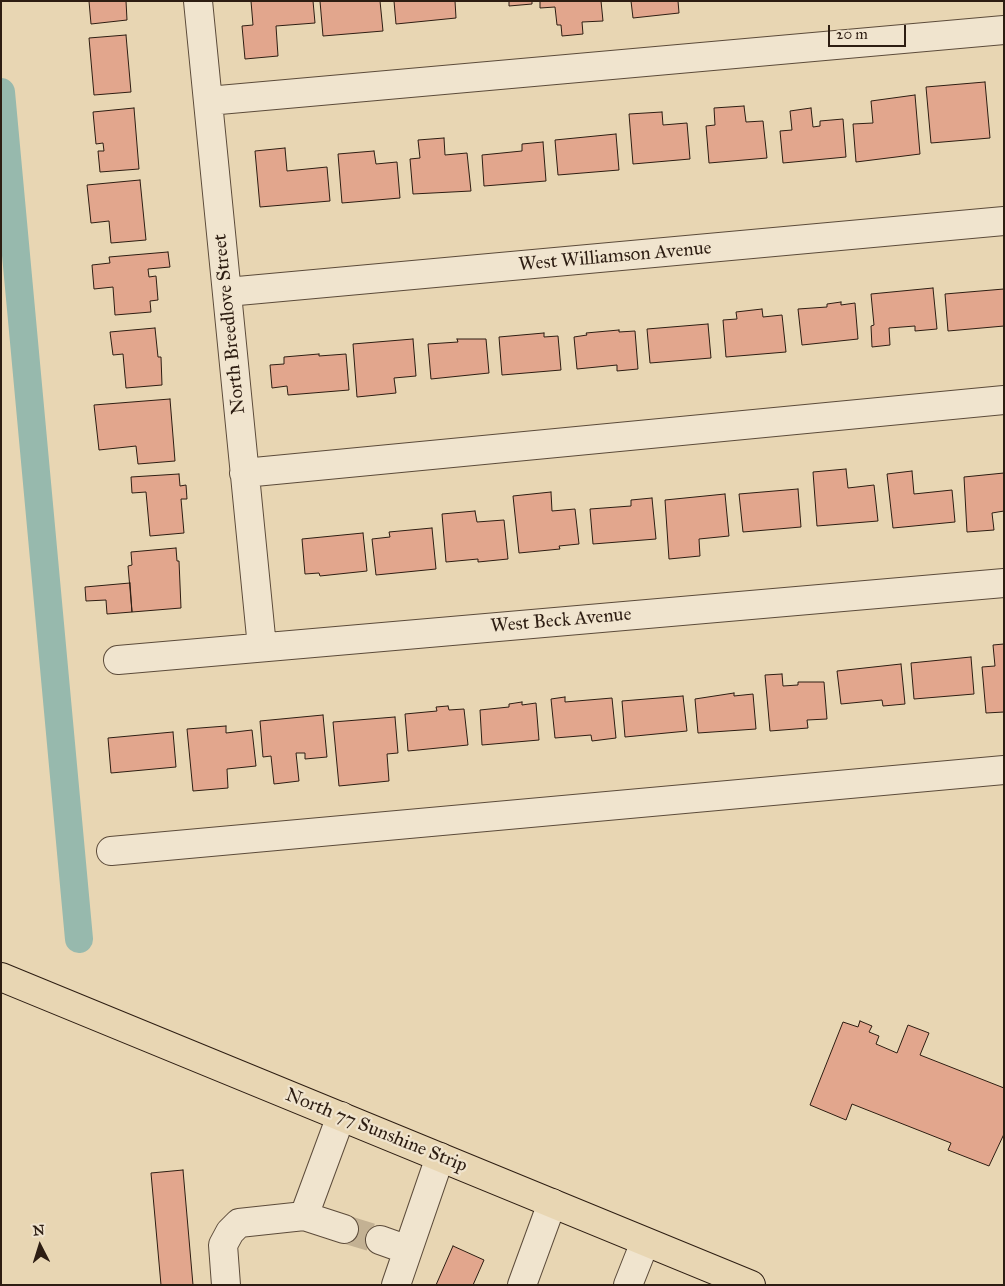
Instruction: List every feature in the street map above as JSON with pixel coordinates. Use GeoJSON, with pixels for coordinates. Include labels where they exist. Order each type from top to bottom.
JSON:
{"type":"FeatureCollection","features":[{"type":"Feature","properties":{"kind":"main road","name":"North 77 Sunshine Strip"},"geometry":{"type":"LineString","coordinates":[[1,977],[751,1285]]}},
{"type":"Feature","properties":{"kind":"street","name":"North Breedlove Street"},"geometry":{"type":"LineString","coordinates":[[198,1],[262,647]]}},
{"type":"Feature","properties":{"kind":"street"},"geometry":{"type":"LineString","coordinates":[[208,101],[1004,30]]}},
{"type":"Feature","properties":{"kind":"street","name":"West Williamson Avenue"},"geometry":{"type":"LineString","coordinates":[[227,292],[1004,221]]}},
{"type":"Feature","properties":{"kind":"street"},"geometry":{"type":"LineString","coordinates":[[244,472],[1004,400]]}},
{"type":"Feature","properties":{"kind":"street","name":"West Beck Avenue"},"geometry":{"type":"LineString","coordinates":[[118,660],[1004,583]]}},
{"type":"Feature","properties":{"kind":"street"},"geometry":{"type":"LineString","coordinates":[[110,851],[1004,770]]}},
{"type":"Feature","properties":{"kind":"street"},"geometry":{"type":"LineString","coordinates":[[304,1216],[341,1116]]}},
{"type":"Feature","properties":{"kind":"street"},"geometry":{"type":"LineString","coordinates":[[396,1285],[440,1157]]}},
{"type":"Feature","properties":{"kind":"street"},"geometry":{"type":"LineString","coordinates":[[522,1285],[552,1203]]}},
{"type":"Feature","properties":{"kind":"street"},"geometry":{"type":"LineString","coordinates":[[226,1285],[223,1245],[230,1232],[239,1223],[304,1216],[344,1229]]}},
{"type":"Feature","properties":{"kind":"street"},"geometry":{"type":"LineString","coordinates":[[380,1240],[408,1250]]}},
{"type":"Feature","properties":{"kind":"street"},"geometry":{"type":"LineString","coordinates":[[628,1285],[645,1242]]}},
{"type":"Feature","properties":{"kind":"building"},"geometry":{"type":"Polygon","coordinates":[[[89,1],[126,1],[127,20],[91,24],[89,1]]]}},
{"type":"Feature","properties":{"kind":"building"},"geometry":{"type":"Polygon","coordinates":[[[251,1],[313,1],[315,23],[276,26],[278,56],[245,59],[242,26],[253,25],[251,1]]]}},
{"type":"Feature","properties":{"kind":"building"},"geometry":{"type":"Polygon","coordinates":[[[320,1],[380,1],[383,31],[323,36],[320,1]]]}},
{"type":"Feature","properties":{"kind":"building"},"geometry":{"type":"Polygon","coordinates":[[[394,1],[455,1],[456,18],[396,24],[394,1]]]}},
{"type":"Feature","properties":{"kind":"building"},"geometry":{"type":"Polygon","coordinates":[[[509,1],[532,1],[532,4],[509,6],[509,1]]]}},
{"type":"Feature","properties":{"kind":"building"},"geometry":{"type":"Polygon","coordinates":[[[540,1],[601,1],[603,21],[582,22],[583,34],[562,36],[561,25],[557,25],[555,7],[540,8],[540,1]]]}},
{"type":"Feature","properties":{"kind":"building"},"geometry":{"type":"Polygon","coordinates":[[[631,1],[678,1],[679,13],[633,18],[631,1]]]}},
{"type":"Feature","properties":{"kind":"building"},"geometry":{"type":"Polygon","coordinates":[[[126,35],[131,92],[94,95],[89,38],[126,35]]]}},
{"type":"Feature","properties":{"kind":"building"},"geometry":{"type":"Polygon","coordinates":[[[985,82],[990,138],[931,143],[926,87],[985,82]]]}},
{"type":"Feature","properties":{"kind":"building"},"geometry":{"type":"Polygon","coordinates":[[[915,95],[920,154],[856,162],[853,124],[873,123],[871,101],[915,95]]]}},
{"type":"Feature","properties":{"kind":"building"},"geometry":{"type":"Polygon","coordinates":[[[744,106],[746,122],[763,121],[767,158],[709,163],[706,126],[715,125],[714,108],[744,106]]]}},
{"type":"Feature","properties":{"kind":"building"},"geometry":{"type":"Polygon","coordinates":[[[134,108],[139,169],[100,172],[98,151],[104,151],[103,143],[96,144],[93,112],[134,108]]]}},
{"type":"Feature","properties":{"kind":"building"},"geometry":{"type":"Polygon","coordinates":[[[811,108],[813,127],[820,126],[820,121],[843,119],[846,157],[783,163],[780,131],[792,130],[790,111],[811,108]]]}},
{"type":"Feature","properties":{"kind":"building"},"geometry":{"type":"Polygon","coordinates":[[[662,112],[663,125],[687,123],[690,159],[633,164],[629,114],[662,112]]]}},
{"type":"Feature","properties":{"kind":"building"},"geometry":{"type":"Polygon","coordinates":[[[616,134],[619,170],[558,175],[555,140],[616,134]]]}},
{"type":"Feature","properties":{"kind":"building"},"geometry":{"type":"Polygon","coordinates":[[[444,138],[445,155],[467,153],[471,191],[413,194],[410,159],[420,158],[418,140],[444,138]]]}},
{"type":"Feature","properties":{"kind":"building"},"geometry":{"type":"Polygon","coordinates":[[[543,142],[546,181],[484,186],[482,155],[522,151],[522,144],[543,142]]]}},
{"type":"Feature","properties":{"kind":"building"},"geometry":{"type":"Polygon","coordinates":[[[285,148],[287,171],[327,167],[330,201],[260,207],[255,151],[285,148]]]}},
{"type":"Feature","properties":{"kind":"building"},"geometry":{"type":"Polygon","coordinates":[[[374,151],[376,164],[397,162],[400,198],[342,203],[338,154],[374,151]]]}},
{"type":"Feature","properties":{"kind":"building"},"geometry":{"type":"Polygon","coordinates":[[[140,180],[146,240],[111,243],[109,221],[91,223],[87,185],[140,180]]]}},
{"type":"Feature","properties":{"kind":"building"},"geometry":{"type":"Polygon","coordinates":[[[168,252],[170,267],[148,269],[149,277],[156,276],[158,300],[150,301],[151,312],[115,315],[113,287],[94,289],[92,265],[110,263],[109,257],[168,252]]]}},
{"type":"Feature","properties":{"kind":"building"},"geometry":{"type":"Polygon","coordinates":[[[933,288],[937,329],[915,331],[915,326],[889,328],[890,345],[872,347],[871,326],[874,325],[871,294],[933,288]]]}},
{"type":"Feature","properties":{"kind":"building"},"geometry":{"type":"Polygon","coordinates":[[[1004,289],[1004,326],[948,331],[945,294],[1004,289]]]}},
{"type":"Feature","properties":{"kind":"building"},"geometry":{"type":"Polygon","coordinates":[[[841,302],[841,305],[855,303],[858,339],[802,345],[798,309],[827,307],[827,304],[841,302]]]}},
{"type":"Feature","properties":{"kind":"building"},"geometry":{"type":"Polygon","coordinates":[[[762,309],[763,317],[782,315],[786,352],[726,357],[723,320],[737,319],[736,312],[762,309]]]}},
{"type":"Feature","properties":{"kind":"building"},"geometry":{"type":"Polygon","coordinates":[[[708,324],[711,358],[650,363],[647,329],[708,324]]]}},
{"type":"Feature","properties":{"kind":"building"},"geometry":{"type":"Polygon","coordinates":[[[155,328],[158,357],[161,357],[162,385],[126,388],[123,354],[113,355],[110,332],[155,328]]]}},
{"type":"Feature","properties":{"kind":"building"},"geometry":{"type":"Polygon","coordinates":[[[619,330],[619,332],[635,331],[638,369],[617,371],[617,365],[577,369],[574,337],[587,335],[586,333],[619,330]]]}},
{"type":"Feature","properties":{"kind":"building"},"geometry":{"type":"Polygon","coordinates":[[[544,333],[544,337],[558,336],[561,370],[502,375],[499,337],[544,333]]]}},
{"type":"Feature","properties":{"kind":"building"},"geometry":{"type":"Polygon","coordinates":[[[413,339],[416,376],[394,378],[396,393],[357,397],[353,344],[413,339]]]}},
{"type":"Feature","properties":{"kind":"building"},"geometry":{"type":"Polygon","coordinates":[[[457,339],[486,339],[489,373],[431,379],[428,344],[458,342],[457,339]]]}},
{"type":"Feature","properties":{"kind":"building"},"geometry":{"type":"Polygon","coordinates":[[[319,354],[319,356],[346,354],[349,390],[288,395],[287,386],[272,388],[270,365],[284,364],[284,357],[319,354]]]}},
{"type":"Feature","properties":{"kind":"building"},"geometry":{"type":"Polygon","coordinates":[[[170,399],[175,461],[138,464],[136,446],[99,450],[94,405],[170,399]]]}},
{"type":"Feature","properties":{"kind":"building"},"geometry":{"type":"Polygon","coordinates":[[[846,469],[848,488],[874,485],[878,521],[817,526],[813,472],[846,469]]]}},
{"type":"Feature","properties":{"kind":"building"},"geometry":{"type":"Polygon","coordinates":[[[912,471],[914,494],[952,490],[955,522],[893,528],[887,474],[912,471]]]}},
{"type":"Feature","properties":{"kind":"building"},"geometry":{"type":"Polygon","coordinates":[[[1004,473],[1004,511],[992,513],[994,530],[967,532],[964,477],[1004,473]]]}},
{"type":"Feature","properties":{"kind":"building"},"geometry":{"type":"Polygon","coordinates":[[[179,474],[180,486],[186,485],[187,499],[181,499],[184,533],[150,536],[146,492],[132,493],[131,477],[179,474]]]}},
{"type":"Feature","properties":{"kind":"building"},"geometry":{"type":"Polygon","coordinates":[[[798,489],[801,527],[743,532],[739,494],[798,489]]]}},
{"type":"Feature","properties":{"kind":"building"},"geometry":{"type":"Polygon","coordinates":[[[551,492],[552,511],[575,509],[579,544],[559,546],[560,549],[519,553],[513,496],[551,492]]]}},
{"type":"Feature","properties":{"kind":"building"},"geometry":{"type":"Polygon","coordinates":[[[725,494],[729,536],[699,539],[700,556],[669,559],[665,500],[725,494]]]}},
{"type":"Feature","properties":{"kind":"building"},"geometry":{"type":"Polygon","coordinates":[[[652,498],[656,539],[593,544],[590,509],[631,506],[631,500],[652,498]]]}},
{"type":"Feature","properties":{"kind":"building"},"geometry":{"type":"Polygon","coordinates":[[[475,511],[477,522],[504,520],[508,559],[478,562],[478,559],[446,562],[442,514],[475,511]]]}},
{"type":"Feature","properties":{"kind":"building"},"geometry":{"type":"Polygon","coordinates":[[[432,528],[436,569],[376,575],[372,539],[390,537],[389,532],[432,528]]]}},
{"type":"Feature","properties":{"kind":"building"},"geometry":{"type":"Polygon","coordinates":[[[363,533],[367,571],[320,576],[319,573],[305,574],[302,539],[363,533]]]}},
{"type":"Feature","properties":{"kind":"building"},"geometry":{"type":"Polygon","coordinates":[[[176,548],[177,561],[179,561],[181,608],[132,612],[128,566],[132,565],[131,552],[176,548]]]}},
{"type":"Feature","properties":{"kind":"building"},"geometry":{"type":"Polygon","coordinates":[[[130,583],[132,612],[107,614],[106,600],[86,601],[85,587],[130,583]]]}},
{"type":"Feature","properties":{"kind":"building"},"geometry":{"type":"Polygon","coordinates":[[[1004,644],[1004,712],[986,713],[982,667],[995,666],[993,645],[1004,644]]]}},
{"type":"Feature","properties":{"kind":"building"},"geometry":{"type":"Polygon","coordinates":[[[971,657],[974,694],[914,699],[911,663],[971,657]]]}},
{"type":"Feature","properties":{"kind":"building"},"geometry":{"type":"Polygon","coordinates":[[[901,664],[905,704],[883,706],[882,700],[841,704],[837,671],[901,664]]]}},
{"type":"Feature","properties":{"kind":"building"},"geometry":{"type":"Polygon","coordinates":[[[782,674],[783,686],[798,685],[798,682],[824,682],[827,719],[807,720],[808,728],[770,731],[765,675],[782,674]]]}},
{"type":"Feature","properties":{"kind":"building"},"geometry":{"type":"Polygon","coordinates":[[[734,693],[734,696],[753,694],[756,729],[698,733],[695,699],[734,693]]]}},
{"type":"Feature","properties":{"kind":"building"},"geometry":{"type":"Polygon","coordinates":[[[683,696],[687,731],[625,737],[622,701],[683,696]]]}},
{"type":"Feature","properties":{"kind":"building"},"geometry":{"type":"Polygon","coordinates":[[[565,697],[565,702],[612,698],[616,738],[592,741],[591,735],[555,738],[551,699],[565,697]]]}},
{"type":"Feature","properties":{"kind":"building"},"geometry":{"type":"Polygon","coordinates":[[[522,702],[522,705],[536,703],[539,740],[482,745],[480,710],[509,707],[509,704],[522,702]]]}},
{"type":"Feature","properties":{"kind":"building"},"geometry":{"type":"Polygon","coordinates":[[[448,706],[449,710],[464,709],[468,745],[408,751],[405,714],[437,711],[436,707],[448,706]]]}},
{"type":"Feature","properties":{"kind":"building"},"geometry":{"type":"Polygon","coordinates":[[[323,715],[327,757],[305,759],[305,753],[296,753],[299,781],[274,784],[271,756],[263,757],[260,721],[323,715]]]}},
{"type":"Feature","properties":{"kind":"building"},"geometry":{"type":"Polygon","coordinates":[[[395,717],[398,753],[387,754],[389,781],[339,786],[333,722],[395,717]]]}},
{"type":"Feature","properties":{"kind":"building"},"geometry":{"type":"Polygon","coordinates":[[[226,726],[226,733],[252,730],[256,766],[227,769],[228,788],[193,791],[187,729],[226,726]]]}},
{"type":"Feature","properties":{"kind":"building"},"geometry":{"type":"Polygon","coordinates":[[[173,732],[176,767],[111,773],[108,738],[173,732]]]}},
{"type":"Feature","properties":{"kind":"building"},"geometry":{"type":"Polygon","coordinates":[[[860,1021],[872,1026],[869,1032],[879,1036],[876,1044],[897,1053],[908,1025],[929,1033],[920,1055],[1004,1088],[1004,1134],[989,1166],[948,1150],[951,1143],[852,1104],[846,1120],[810,1105],[843,1022],[858,1027],[860,1021]]]}},
{"type":"Feature","properties":{"kind":"building"},"geometry":{"type":"Polygon","coordinates":[[[183,1170],[193,1285],[161,1285],[151,1173],[183,1170]]]}},
{"type":"Feature","properties":{"kind":"building"},"geometry":{"type":"Polygon","coordinates":[[[453,1246],[484,1260],[473,1285],[436,1285],[453,1246]]]}},
{"type":"Feature","properties":{"kind":"waterway"},"geometry":{"type":"LineString","coordinates":[[1,92],[79,939]]}},
{"type":"Feature","properties":{"kind":"tunnel"},"geometry":{"type":"LineString","coordinates":[[344,1229],[380,1240]]}}]}
